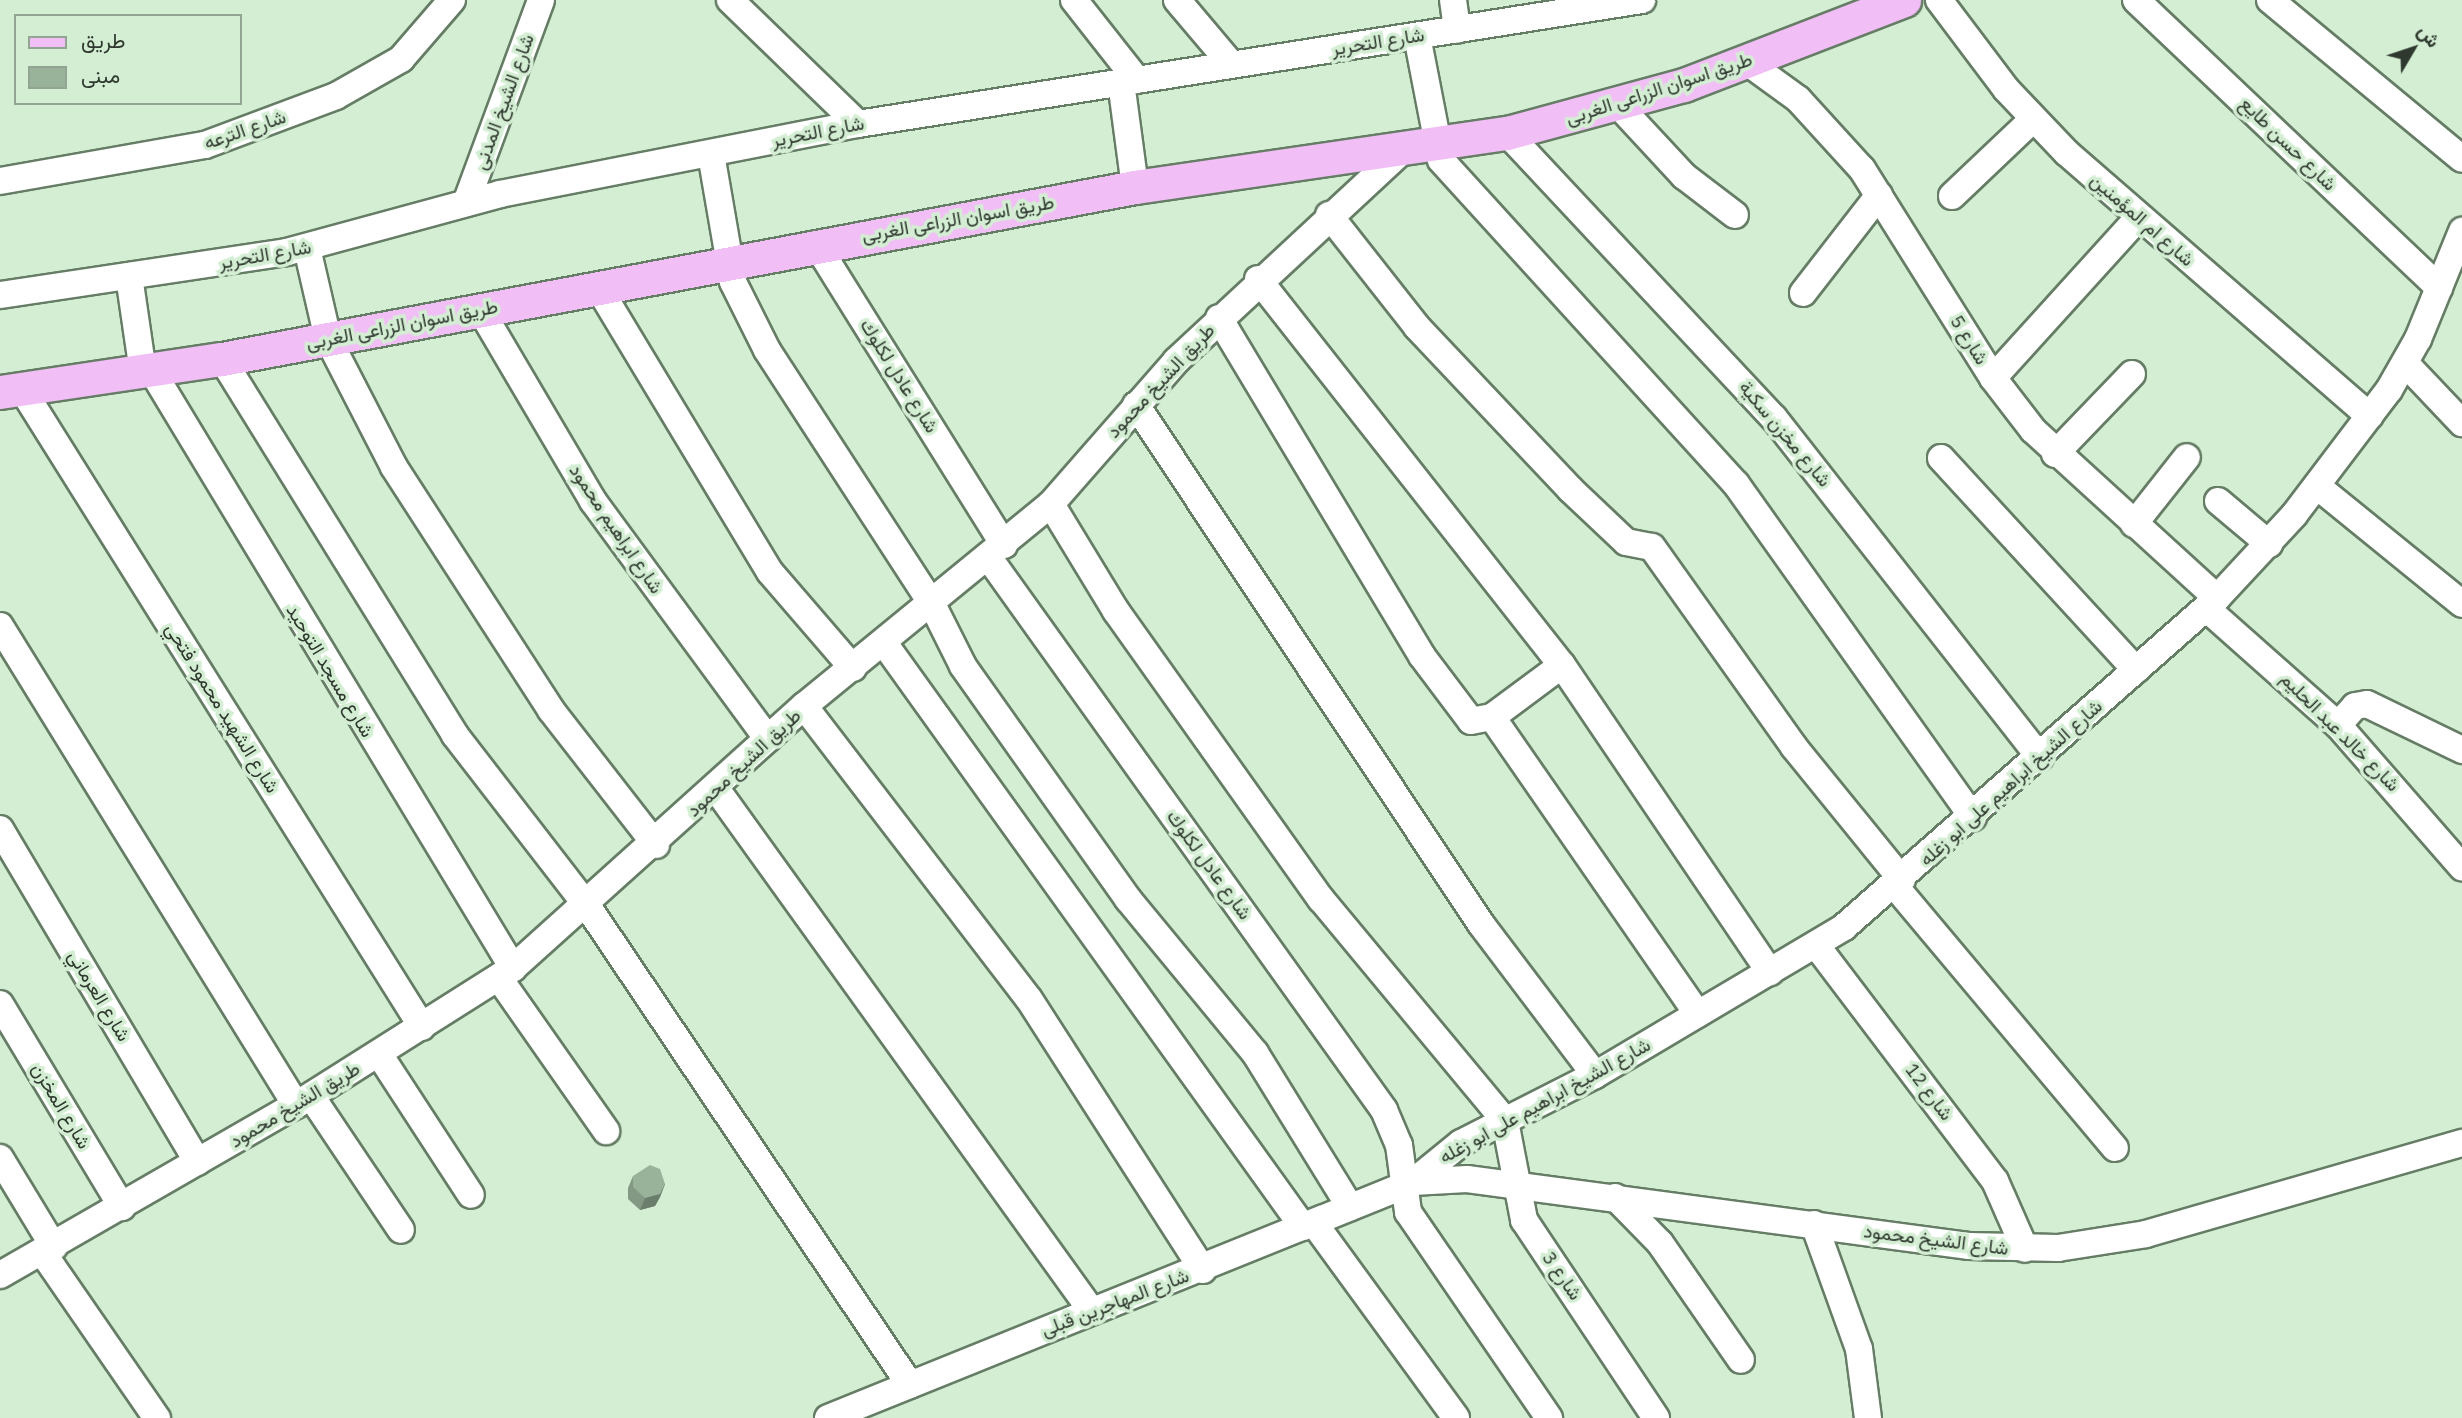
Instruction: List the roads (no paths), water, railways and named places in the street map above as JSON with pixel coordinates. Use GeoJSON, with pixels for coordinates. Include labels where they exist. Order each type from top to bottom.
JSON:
{"type":"FeatureCollection","features":[{"type":"Feature","properties":{"kind":"main road","name":"طريق اسوان الزراعى الغربى"},"geometry":{"type":"LineString","coordinates":[[11,390],[148,372],[222,359],[816,244],[1135,187],[1507,133],[1619,106],[1747,62],[1903,0]]}},
{"type":"Feature","properties":{"kind":"street","name":"شارع الترعه"},"geometry":{"type":"LineString","coordinates":[[0,181],[205,145],[336,96],[401,59],[452,0]]}},
{"type":"Feature","properties":{"kind":"street","name":"شارع الشيخ المدنى"},"geometry":{"type":"LineString","coordinates":[[466,203],[541,0]]}},
{"type":"Feature","properties":{"kind":"street"},"geometry":{"type":"LineString","coordinates":[[730,0],[858,124]]}},
{"type":"Feature","properties":{"kind":"street"},"geometry":{"type":"LineString","coordinates":[[1073,0],[1129,81],[1135,187]]}},
{"type":"Feature","properties":{"kind":"street"},"geometry":{"type":"LineString","coordinates":[[1177,0],[1231,64]]}},
{"type":"Feature","properties":{"kind":"street"},"geometry":{"type":"LineString","coordinates":[[1453,0],[1457,30]]}},
{"type":"Feature","properties":{"kind":"street","name":"شارع التحرير"},"geometry":{"type":"LineString","coordinates":[[0,295],[307,248],[466,203],[858,124],[1457,30],[1603,4],[1642,0]]}},
{"type":"Feature","properties":{"kind":"street","name":"شارع ام المؤمنين"},"geometry":{"type":"LineString","coordinates":[[1939,0],[2033,119],[2138,218],[2370,416]]}},
{"type":"Feature","properties":{"kind":"street","name":"شارع حسن طايع"},"geometry":{"type":"LineString","coordinates":[[2136,0],[2439,288]]}},
{"type":"Feature","properties":{"kind":"street"},"geometry":{"type":"LineString","coordinates":[[2270,0],[2462,159]]}},
{"type":"Feature","properties":{"kind":"street"},"geometry":{"type":"LineString","coordinates":[[1418,36],[1421,144],[1451,173],[1736,484],[1973,817]]}},
{"type":"Feature","properties":{"kind":"street","name":"شارع 5"},"geometry":{"type":"LineString","coordinates":[[1747,62],[1821,121],[1879,195],[1993,378],[2055,454],[2134,524],[2211,603]]}},
{"type":"Feature","properties":{"kind":"street"},"geometry":{"type":"LineString","coordinates":[[1619,106],[1684,176],[1735,215]]}},
{"type":"Feature","properties":{"kind":"street"},"geometry":{"type":"LineString","coordinates":[[1952,196],[2033,119]]}},
{"type":"Feature","properties":{"kind":"street","name":"شارع مخزن سكية"},"geometry":{"type":"LineString","coordinates":[[1507,133],[1599,238],[1766,408],[2040,757]]}},
{"type":"Feature","properties":{"kind":"street","name":"طريق الشيخ محمود"},"geometry":{"type":"LineString","coordinates":[[0,1275],[49,1250],[304,1101],[506,973],[588,907],[717,790],[804,706],[933,606],[1051,504],[1136,405],[1258,279],[1329,215],[1421,144]]}},
{"type":"Feature","properties":{"kind":"street"},"geometry":{"type":"LineString","coordinates":[[711,154],[728,261],[740,300],[767,350],[933,606],[963,666],[1128,899],[1255,1053],[1350,1207]]}},
{"type":"Feature","properties":{"kind":"street"},"geometry":{"type":"LineString","coordinates":[[1803,293],[1879,195]]}},
{"type":"Feature","properties":{"kind":"street"},"geometry":{"type":"LineString","coordinates":[[1329,215],[1417,327],[1570,489],[1626,542],[1653,547],[1794,747],[1899,883],[2115,1148]]}},
{"type":"Feature","properties":{"kind":"street"},"geometry":{"type":"LineString","coordinates":[[1993,378],[2138,218]]}},
{"type":"Feature","properties":{"kind":"street","name":"شارع عادل لكلوك"},"geometry":{"type":"LineString","coordinates":[[816,244],[996,551],[1384,1110],[1399,1145],[1415,1226],[1549,1418]]}},
{"type":"Feature","properties":{"kind":"street","name":"شارع الشيخ ابراهيم على ابو زغله"},"geometry":{"type":"LineString","coordinates":[[1407,1183],[1504,1121],[1595,1075],[1816,945],[1899,883],[2211,603],[2269,544],[2370,416],[2405,363],[2460,246]]}},
{"type":"Feature","properties":{"kind":"street"},"geometry":{"type":"LineString","coordinates":[[307,248],[328,339],[394,467],[484,614],[656,845]]}},
{"type":"Feature","properties":{"kind":"street"},"geometry":{"type":"LineString","coordinates":[[129,276],[148,372]]}},
{"type":"Feature","properties":{"kind":"street"},"geometry":{"type":"LineString","coordinates":[[1258,279],[1562,665],[1770,972]]}},
{"type":"Feature","properties":{"kind":"street"},"geometry":{"type":"LineString","coordinates":[[598,287],[770,572],[853,668]]}},
{"type":"Feature","properties":{"kind":"street","name":"شارع ابراهيم محمود"},"geometry":{"type":"LineString","coordinates":[[481,309],[593,501],[768,739]]}},
{"type":"Feature","properties":{"kind":"street"},"geometry":{"type":"LineString","coordinates":[[1219,318],[1422,656],[1471,721],[1492,717],[1562,665]]}},
{"type":"Feature","properties":{"kind":"street"},"geometry":{"type":"LineString","coordinates":[[222,359],[455,735],[588,907],[910,1385]]}},
{"type":"Feature","properties":{"kind":"street"},"geometry":{"type":"LineString","coordinates":[[2405,363],[2462,424]]}},
{"type":"Feature","properties":{"kind":"street","name":"شارع مسجد التوحيد"},"geometry":{"type":"LineString","coordinates":[[148,372],[506,973],[606,1131]]}},
{"type":"Feature","properties":{"kind":"street"},"geometry":{"type":"LineString","coordinates":[[2055,454],[2132,374]]}},
{"type":"Feature","properties":{"kind":"street","name":"شارع الشهيد محمود فتحي"},"geometry":{"type":"LineString","coordinates":[[11,390],[422,1027]]}},
{"type":"Feature","properties":{"kind":"street"},"geometry":{"type":"LineString","coordinates":[[1136,405],[1473,913],[1595,1075]]}},
{"type":"Feature","properties":{"kind":"street"},"geometry":{"type":"LineString","coordinates":[[2134,524],[2187,457]]}},
{"type":"Feature","properties":{"kind":"street"},"geometry":{"type":"LineString","coordinates":[[1941,458],[2136,670]]}},
{"type":"Feature","properties":{"kind":"street"},"geometry":{"type":"LineString","coordinates":[[2317,486],[2462,604]]}},
{"type":"Feature","properties":{"kind":"street"},"geometry":{"type":"LineString","coordinates":[[2218,501],[2269,544]]}},
{"type":"Feature","properties":{"kind":"street"},"geometry":{"type":"LineString","coordinates":[[1051,504],[1116,611],[1321,899],[1504,1121]]}},
{"type":"Feature","properties":{"kind":"street","name":"شارع خالد عبد الحليم"},"geometry":{"type":"LineString","coordinates":[[2211,603],[2338,725],[2458,855]]}},
{"type":"Feature","properties":{"kind":"street"},"geometry":{"type":"LineString","coordinates":[[0,626],[304,1101],[401,1230]]}},
{"type":"Feature","properties":{"kind":"street"},"geometry":{"type":"LineString","coordinates":[[884,643],[1309,1225],[1456,1418]]}},
{"type":"Feature","properties":{"kind":"street"},"geometry":{"type":"LineString","coordinates":[[2338,725],[2355,706],[2367,704],[2462,750]]}},
{"type":"Feature","properties":{"kind":"street"},"geometry":{"type":"LineString","coordinates":[[804,706],[1029,999],[1203,1270]]}},
{"type":"Feature","properties":{"kind":"street"},"geometry":{"type":"LineString","coordinates":[[1492,717],[1698,1014]]}},
{"type":"Feature","properties":{"kind":"street"},"geometry":{"type":"LineString","coordinates":[[717,790],[1091,1310]]}},
{"type":"Feature","properties":{"kind":"street","name":"شارع العرماني"},"geometry":{"type":"LineString","coordinates":[[0,829],[198,1162]]}},
{"type":"Feature","properties":{"kind":"street","name":"شارع 12"},"geometry":{"type":"LineString","coordinates":[[1816,945],[1995,1181],[2025,1249]]}},
{"type":"Feature","properties":{"kind":"street","name":"شارع المخزن"},"geometry":{"type":"LineString","coordinates":[[0,1004],[122,1207]]}},
{"type":"Feature","properties":{"kind":"street"},"geometry":{"type":"LineString","coordinates":[[379,1054],[471,1195]]}},
{"type":"Feature","properties":{"kind":"street","name":"شارع 3"},"geometry":{"type":"LineString","coordinates":[[1504,1121],[1524,1220],[1656,1418]]}},
{"type":"Feature","properties":{"kind":"street","name":"شارع الشيخ محمود"},"geometry":{"type":"LineString","coordinates":[[1407,1183],[1451,1178],[2025,1249],[2146,1234],[2461,1144]]}},
{"type":"Feature","properties":{"kind":"street"},"geometry":{"type":"LineString","coordinates":[[0,1158],[49,1250],[158,1418]]}},
{"type":"Feature","properties":{"kind":"street","name":"شارع المهاجرين قبلى"},"geometry":{"type":"LineString","coordinates":[[839,1416],[1091,1310],[1203,1270],[1407,1183]]}},
{"type":"Feature","properties":{"kind":"street"},"geometry":{"type":"LineString","coordinates":[[1615,1197],[1660,1243],[1741,1360]]}},
{"type":"Feature","properties":{"kind":"street"},"geometry":{"type":"LineString","coordinates":[[1814,1224],[1859,1349],[1868,1418]]}}]}
